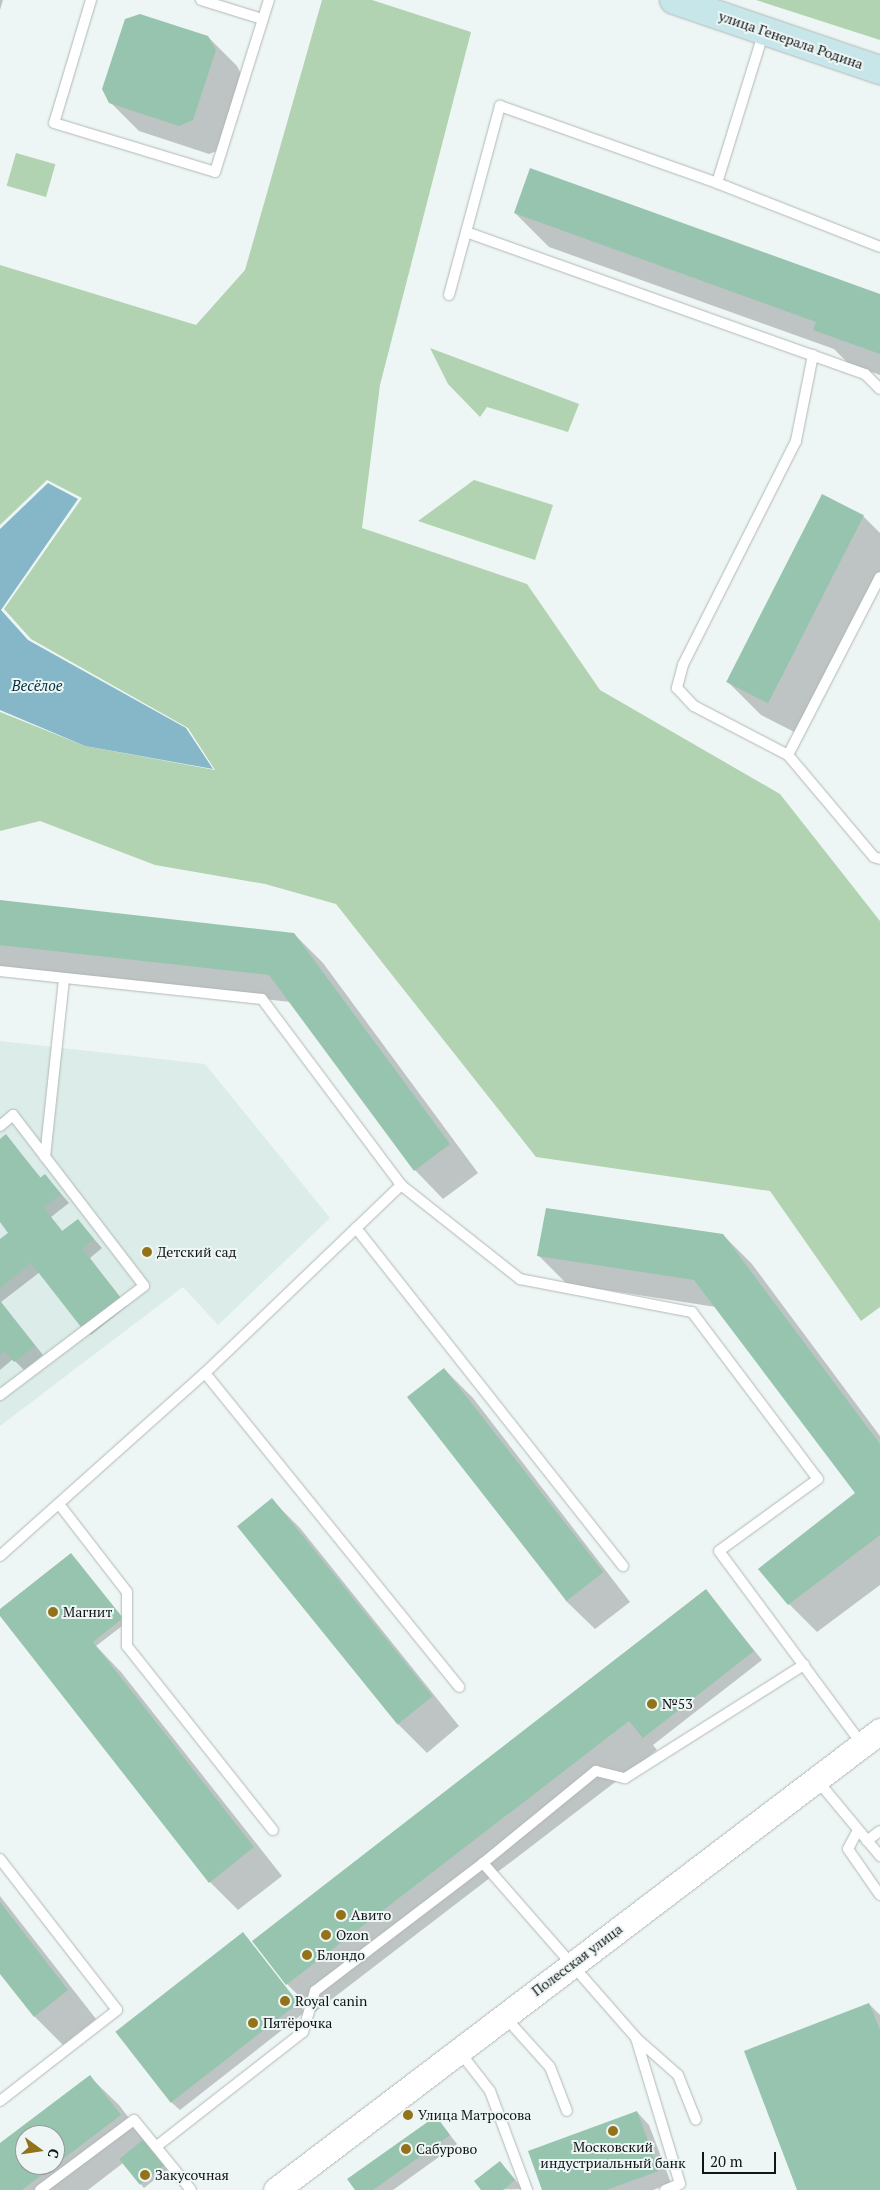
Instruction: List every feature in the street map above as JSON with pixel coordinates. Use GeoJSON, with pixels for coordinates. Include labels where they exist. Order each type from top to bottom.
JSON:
{"type":"FeatureCollection","features":[{"type":"Feature","properties":{"kind":"main road","name":"улица Генерала Родина"},"geometry":{"type":"LineString","coordinates":[[674,0],[880,70]]}},
{"type":"Feature","properties":{"kind":"street","name":"Полесская улица"},"geometry":{"type":"LineString","coordinates":[[284,2188],[570,1964],[871,1738]]}},
{"type":"Feature","properties":{"kind":"lane"},"geometry":{"type":"LineString","coordinates":[[91,0],[54,123],[215,172],[269,0]]}},
{"type":"Feature","properties":{"kind":"lane"},"geometry":{"type":"LineString","coordinates":[[201,0],[262,19]]}},
{"type":"Feature","properties":{"kind":"lane"},"geometry":{"type":"LineString","coordinates":[[718,183],[764,30]]}},
{"type":"Feature","properties":{"kind":"lane"},"geometry":{"type":"LineString","coordinates":[[449,296],[500,106],[718,183],[880,247]]}},
{"type":"Feature","properties":{"kind":"lane"},"geometry":{"type":"LineString","coordinates":[[466,232],[865,374],[880,389]]}},
{"type":"Feature","properties":{"kind":"lane"},"geometry":{"type":"LineString","coordinates":[[812,355],[796,441],[683,665],[677,688],[694,706],[788,755],[874,857],[880,859]]}},
{"type":"Feature","properties":{"kind":"lane"},"geometry":{"type":"LineString","coordinates":[[788,755],[880,577]]}},
{"type":"Feature","properties":{"kind":"lane"},"geometry":{"type":"LineString","coordinates":[[0,971],[64,980],[262,999],[401,1185],[520,1279],[692,1312],[818,1479],[720,1551],[804,1665],[871,1738]]}},
{"type":"Feature","properties":{"kind":"lane"},"geometry":{"type":"LineString","coordinates":[[45,1157],[64,980]]}},
{"type":"Feature","properties":{"kind":"lane"},"geometry":{"type":"LineString","coordinates":[[0,1126],[13,1116],[144,1286],[0,1395]]}},
{"type":"Feature","properties":{"kind":"lane"},"geometry":{"type":"LineString","coordinates":[[0,1556],[205,1373],[401,1185]]}},
{"type":"Feature","properties":{"kind":"lane"},"geometry":{"type":"LineString","coordinates":[[356,1228],[623,1566]]}},
{"type":"Feature","properties":{"kind":"lane"},"geometry":{"type":"LineString","coordinates":[[205,1373],[459,1687]]}},
{"type":"Feature","properties":{"kind":"lane"},"geometry":{"type":"LineString","coordinates":[[59,1504],[127,1592],[127,1646],[273,1830]]}},
{"type":"Feature","properties":{"kind":"lane"},"geometry":{"type":"LineString","coordinates":[[157,2146],[303,2032],[316,1991],[483,1863],[596,1771],[625,1778],[804,1665]]}},
{"type":"Feature","properties":{"kind":"lane"},"geometry":{"type":"LineString","coordinates":[[817,1780],[880,1856]]}},
{"type":"Feature","properties":{"kind":"lane"},"geometry":{"type":"LineString","coordinates":[[858,1830],[848,1849],[880,1895]]}},
{"type":"Feature","properties":{"kind":"lane"},"geometry":{"type":"LineString","coordinates":[[867,1841],[880,1830]]}},
{"type":"Feature","properties":{"kind":"lane"},"geometry":{"type":"LineString","coordinates":[[0,1859],[117,2010],[0,2101]]}},
{"type":"Feature","properties":{"kind":"lane"},"geometry":{"type":"LineString","coordinates":[[483,1863],[636,2038],[678,2076],[696,2120]]}},
{"type":"Feature","properties":{"kind":"lane"},"geometry":{"type":"LineString","coordinates":[[505,2016],[550,2067],[567,2111]]}},
{"type":"Feature","properties":{"kind":"lane"},"geometry":{"type":"LineString","coordinates":[[636,2038],[680,2184],[665,2190]]}},
{"type":"Feature","properties":{"kind":"lane"},"geometry":{"type":"LineString","coordinates":[[459,2052],[490,2091],[527,2190]]}},
{"type":"Feature","properties":{"kind":"lane"},"geometry":{"type":"LineString","coordinates":[[40,2190],[134,2120],[191,2190]]}},
{"type":"Feature","properties":{"kind":"shaded area","name":"Детский сад"},"geometry":{"type":"Polygon","coordinates":[[[0,1041],[205,1064],[330,1218],[218,1325],[183,1287],[0,1426],[0,1041]]]}},
{"type":"Feature","properties":{"kind":"green space"},"geometry":{"type":"Polygon","coordinates":[[[322,0],[372,0],[471,32],[380,385],[362,528],[527,584],[600,690],[780,794],[880,921],[880,1307],[861,1321],[770,1191],[536,1157],[336,904],[265,884],[155,865],[40,821],[0,831],[0,712],[85,746],[215,770],[188,728],[31,639],[4,609],[82,498],[47,480],[0,525],[0,265],[196,325],[245,270],[322,0]]]}},
{"type":"Feature","properties":{"kind":"green space"},"geometry":{"type":"Polygon","coordinates":[[[756,0],[880,0],[880,40],[756,0]]]}},
{"type":"Feature","properties":{"kind":"green space"},"geometry":{"type":"Polygon","coordinates":[[[16,153],[55,164],[46,197],[7,186],[16,153]]]}},
{"type":"Feature","properties":{"kind":"green space"},"geometry":{"type":"Polygon","coordinates":[[[430,348],[579,404],[568,432],[487,407],[480,417],[448,384],[430,348]]]}},
{"type":"Feature","properties":{"kind":"green space"},"geometry":{"type":"Polygon","coordinates":[[[474,480],[553,505],[535,560],[418,521],[474,480]]]}},
{"type":"Feature","properties":{"kind":"water","name":"Весёлое"},"geometry":{"type":"Polygon","coordinates":[[[48,483],[78,499],[1,610],[28,640],[186,728],[213,769],[85,746],[0,710],[0,529],[48,483]]]}},
{"type":"Feature","properties":{"kind":"building"},"geometry":{"type":"Polygon","coordinates":[[[140,14],[208,36],[216,50],[193,120],[179,126],[109,103],[102,89],[125,19],[140,14]]]}},
{"type":"Feature","properties":{"kind":"building"},"geometry":{"type":"Polygon","coordinates":[[[530,168],[880,294],[880,354],[813,330],[816,322],[514,213],[530,168]]]}},
{"type":"Feature","properties":{"kind":"building"},"geometry":{"type":"Polygon","coordinates":[[[822,494],[864,515],[768,703],[726,682],[822,494]]]}},
{"type":"Feature","properties":{"kind":"building"},"geometry":{"type":"Polygon","coordinates":[[[0,900],[294,933],[450,1144],[414,1171],[269,975],[0,945],[0,900]]]}},
{"type":"Feature","properties":{"kind":"building"},"geometry":{"type":"Polygon","coordinates":[[[6,1134],[40,1178],[45,1174],[61,1194],[44,1208],[62,1231],[78,1219],[94,1239],[82,1249],[120,1297],[81,1327],[31,1263],[0,1288],[0,1239],[8,1233],[0,1222],[0,1139],[6,1134]]]}},
{"type":"Feature","properties":{"kind":"building"},"geometry":{"type":"Polygon","coordinates":[[[546,1208],[723,1234],[880,1444],[880,1535],[788,1605],[758,1569],[855,1493],[694,1280],[537,1256],[546,1208]]]}},
{"type":"Feature","properties":{"kind":"building"},"geometry":{"type":"Polygon","coordinates":[[[0,1301],[35,1346],[14,1362],[5,1351],[0,1355],[0,1301]]]}},
{"type":"Feature","properties":{"kind":"building"},"geometry":{"type":"Polygon","coordinates":[[[444,1368],[603,1572],[566,1601],[407,1397],[444,1368]]]}},
{"type":"Feature","properties":{"kind":"building"},"geometry":{"type":"Polygon","coordinates":[[[272,1498],[432,1696],[398,1724],[237,1526],[272,1498]]]}},
{"type":"Feature","properties":{"kind":"building"},"geometry":{"type":"Polygon","coordinates":[[[71,1553],[123,1618],[93,1642],[254,1847],[209,1883],[0,1616],[0,1609],[71,1553]]]}},
{"type":"Feature","properties":{"kind":"building"},"geometry":{"type":"Polygon","coordinates":[[[706,1589],[754,1651],[643,1738],[629,1721],[286,1985],[252,1941],[706,1589]]]}},
{"type":"Feature","properties":{"kind":"building"},"geometry":{"type":"Polygon","coordinates":[[[0,1902],[68,1990],[34,2017],[0,1974],[0,1902]]]}},
{"type":"Feature","properties":{"kind":"building"},"geometry":{"type":"Polygon","coordinates":[[[243,1932],[298,2003],[171,2103],[115,2032],[243,1932]]]}},
{"type":"Feature","properties":{"kind":"building"},"geometry":{"type":"Polygon","coordinates":[[[869,2003],[880,2030],[880,2190],[797,2190],[744,2051],[869,2003]]]}},
{"type":"Feature","properties":{"kind":"building"},"geometry":{"type":"Polygon","coordinates":[[[90,2075],[121,2115],[65,2157],[65,2125],[24,2125],[90,2075]]]}},
{"type":"Feature","properties":{"kind":"building","name":"Московский индустриальный банк"},"geometry":{"type":"Polygon","coordinates":[[[637,2111],[659,2171],[606,2190],[542,2190],[528,2151],[637,2111]]]}},
{"type":"Feature","properties":{"kind":"building"},"geometry":{"type":"Polygon","coordinates":[[[436,2116],[450,2135],[373,2190],[355,2190],[347,2179],[436,2116]]]}},
{"type":"Feature","properties":{"kind":"building"},"geometry":{"type":"Polygon","coordinates":[[[15,2132],[15,2175],[42,2175],[22,2190],[0,2190],[0,2143],[15,2132]]]}},
{"type":"Feature","properties":{"kind":"building"},"geometry":{"type":"Polygon","coordinates":[[[144,2139],[165,2165],[140,2185],[119,2159],[144,2139]]]}},
{"type":"Feature","properties":{"kind":"building"},"geometry":{"type":"Polygon","coordinates":[[[500,2161],[515,2180],[503,2190],[481,2190],[474,2181],[500,2161]]]}},
{"type":"Feature","properties":{"kind":"place","name":"Детский сад"},"geometry":{"type":"Point","coordinates":[147,1252]}},
{"type":"Feature","properties":{"kind":"place","name":"Магнит"},"geometry":{"type":"Point","coordinates":[53,1612]}},
{"type":"Feature","properties":{"kind":"place","name":"№53"},"geometry":{"type":"Point","coordinates":[652,1704]}},
{"type":"Feature","properties":{"kind":"place","name":"Авито"},"geometry":{"type":"Point","coordinates":[341,1915]}},
{"type":"Feature","properties":{"kind":"place","name":"Ozon"},"geometry":{"type":"Point","coordinates":[326,1935]}},
{"type":"Feature","properties":{"kind":"place","name":"Блондо"},"geometry":{"type":"Point","coordinates":[307,1955]}},
{"type":"Feature","properties":{"kind":"place","name":"Royal canin"},"geometry":{"type":"Point","coordinates":[285,2001]}},
{"type":"Feature","properties":{"kind":"place","name":"Пятёрочка"},"geometry":{"type":"Point","coordinates":[253,2023]}},
{"type":"Feature","properties":{"kind":"place","name":"Улица Матросова"},"geometry":{"type":"Point","coordinates":[408,2115]}},
{"type":"Feature","properties":{"kind":"place","name":"Московский индустриальный банк"},"geometry":{"type":"Point","coordinates":[613,2131]}},
{"type":"Feature","properties":{"kind":"place","name":"Сабурово"},"geometry":{"type":"Point","coordinates":[406,2149]}},
{"type":"Feature","properties":{"kind":"place","name":"Закусочная"},"geometry":{"type":"Point","coordinates":[145,2175]}}]}
